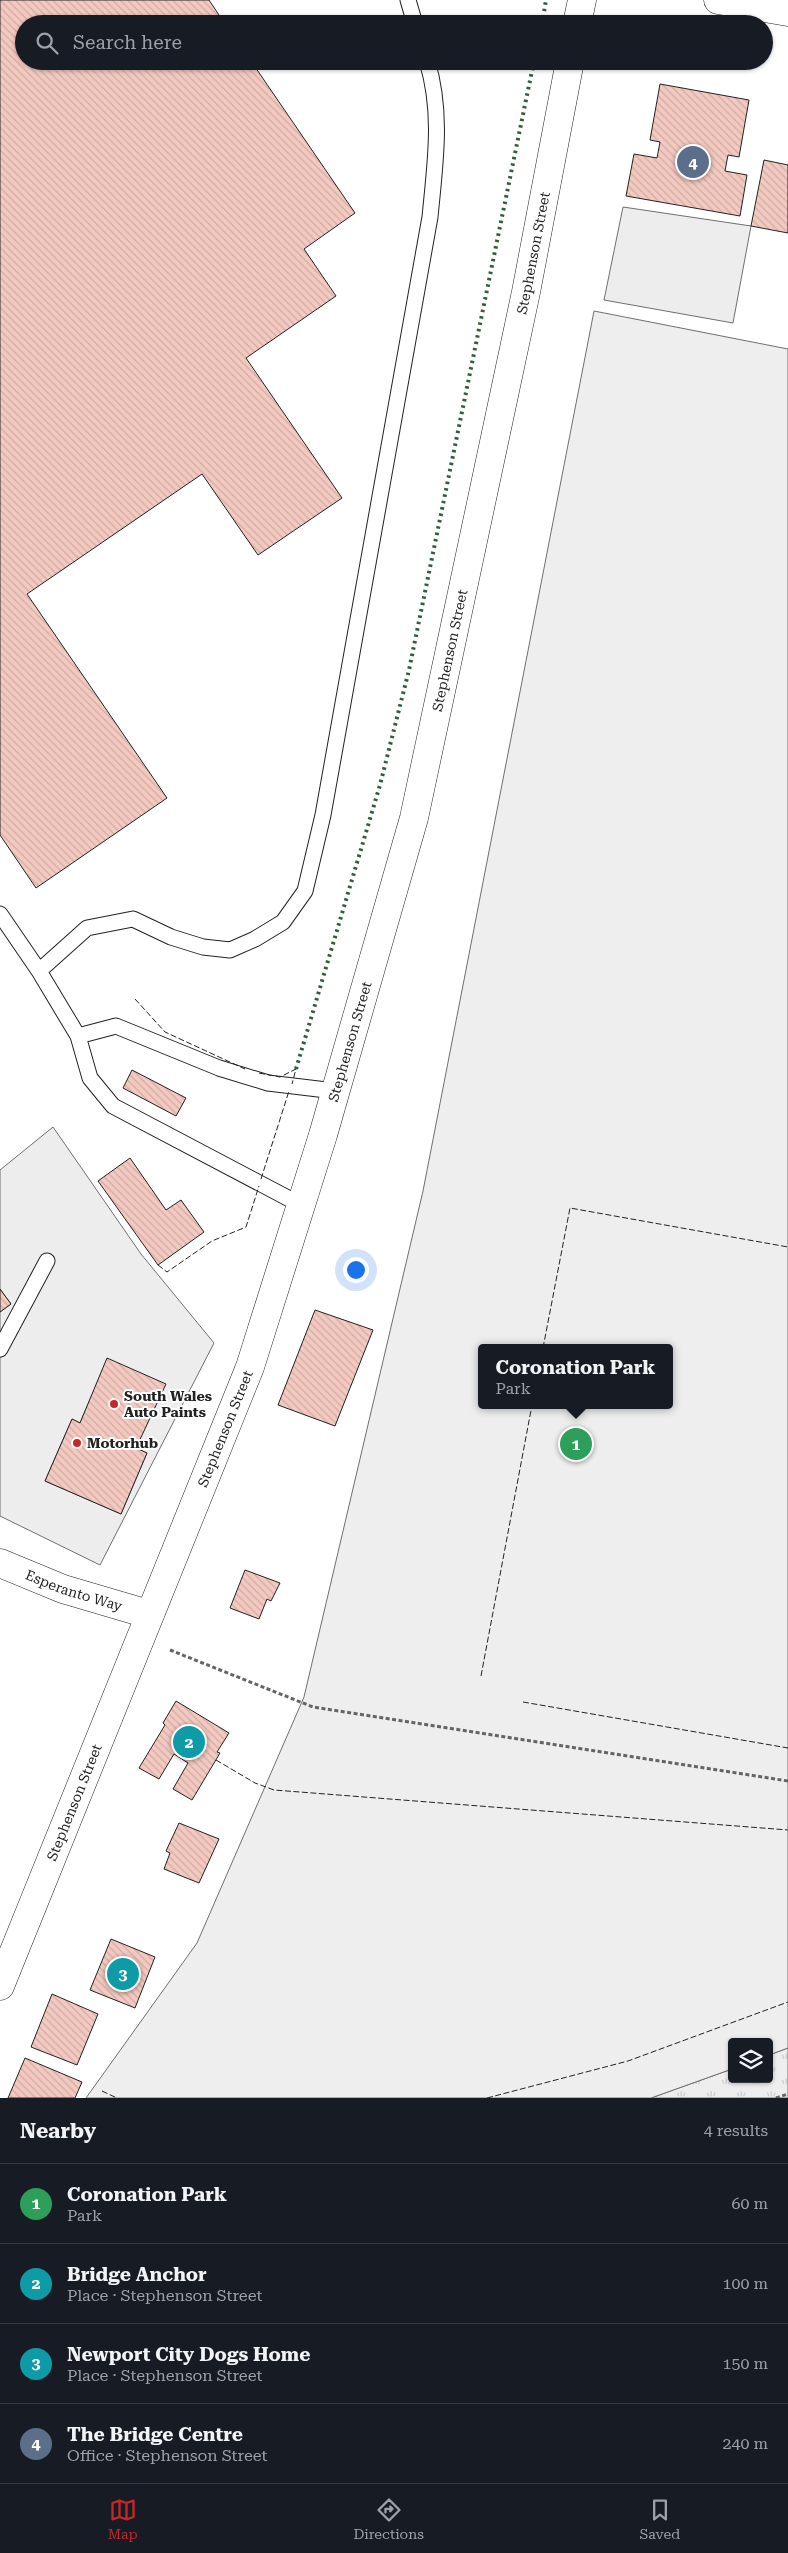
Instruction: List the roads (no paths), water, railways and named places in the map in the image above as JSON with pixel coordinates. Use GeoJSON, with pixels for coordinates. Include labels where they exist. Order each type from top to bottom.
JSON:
{"type":"FeatureCollection","features":[{"type":"Feature","properties":{"kind":"street"},"geometry":{"type":"LineString","coordinates":[[580,15],[582,0]]}},
{"type":"Feature","properties":{"kind":"street"},"geometry":{"type":"LineString","coordinates":[[718,0],[788,12]]}},
{"type":"Feature","properties":{"kind":"street","name":"Stephenson Street"},"geometry":{"type":"LineString","coordinates":[[0,1986],[250,1366],[335,1092],[414,818],[524,302],[568,70]]}},
{"type":"Feature","properties":{"kind":"street","name":"Esperanto Way"},"geometry":{"type":"LineString","coordinates":[[0,1564],[63,1588],[144,1626]]}},
{"type":"Feature","properties":{"kind":"lane"},"geometry":{"type":"LineString","coordinates":[[408,0],[413,15]]}},
{"type":"Feature","properties":{"kind":"lane"},"geometry":{"type":"LineString","coordinates":[[38,971],[87,928],[133,919],[171,937],[203,947],[230,950],[255,939],[283,922],[305,891],[323,815],[430,217],[438,132],[433,80],[430,70]]}},
{"type":"Feature","properties":{"kind":"lane"},"geometry":{"type":"LineString","coordinates":[[0,914],[78,1036],[90,1078],[113,1106],[301,1205]]}},
{"type":"Feature","properties":{"kind":"lane"},"geometry":{"type":"LineString","coordinates":[[78,1036],[116,1026],[219,1068],[268,1084],[335,1092]]}},
{"type":"Feature","properties":{"kind":"lane"},"geometry":{"type":"LineString","coordinates":[[0,1349],[47,1261]]}},
{"type":"Feature","properties":{"kind":"place","name":"The Bridge Centre"},"geometry":{"type":"Point","coordinates":[693,162]}},
{"type":"Feature","properties":{"kind":"place","name":"South Wales Auto Paints"},"geometry":{"type":"Point","coordinates":[114,1404]}},
{"type":"Feature","properties":{"kind":"place","name":"Motorhub"},"geometry":{"type":"Point","coordinates":[77,1443]}},
{"type":"Feature","properties":{"kind":"place","name":"Coronation Park"},"geometry":{"type":"Point","coordinates":[576,1444]}},
{"type":"Feature","properties":{"kind":"place","name":"Bridge Anchor"},"geometry":{"type":"Point","coordinates":[189,1742]}},
{"type":"Feature","properties":{"kind":"place","name":"Newport City Dogs Home"},"geometry":{"type":"Point","coordinates":[123,1974]}}]}
